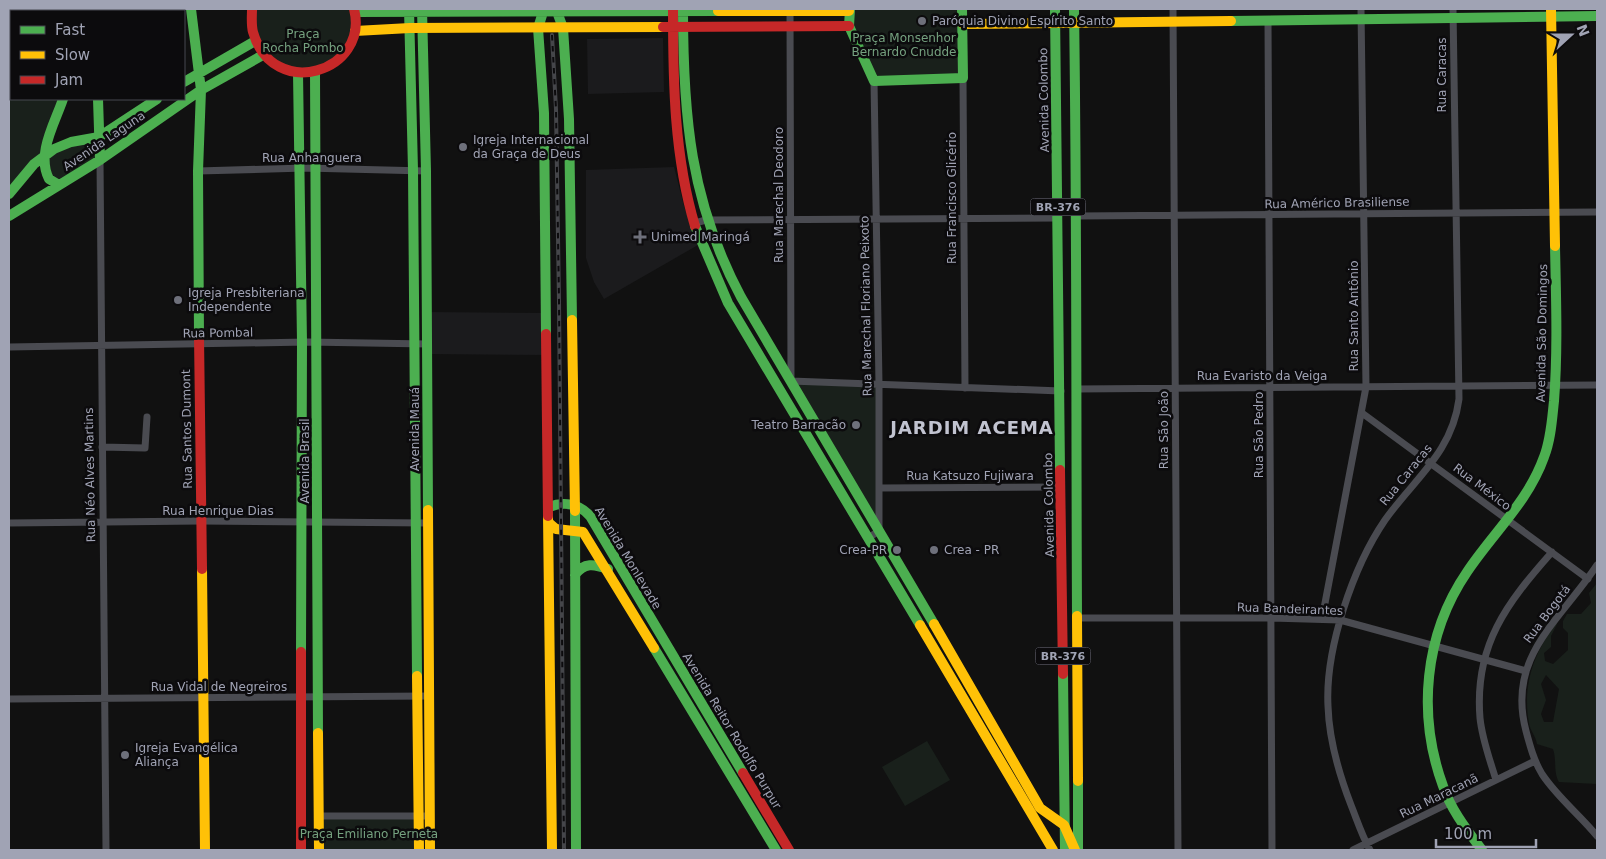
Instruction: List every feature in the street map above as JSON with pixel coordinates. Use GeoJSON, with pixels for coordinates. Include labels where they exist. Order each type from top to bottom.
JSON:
{"type":"FeatureCollection","features":[{"type":"Feature","properties":{"kind":"main road","name":"Rua Santos Dumont"},"geometry":{"type":"LineString","coordinates":[[192,9],[201,90],[198,171],[205,850]]}},
{"type":"Feature","properties":{"kind":"main road"},"geometry":{"type":"LineString","coordinates":[[252,9],[251,27],[255,41],[263,55],[279,67],[298,73],[315,72],[329,67],[341,57],[355,32],[355,10],[790,9],[850,10],[849,26],[874,81],[962,78]]}},
{"type":"Feature","properties":{"kind":"main road"},"geometry":{"type":"LineString","coordinates":[[544,9],[538,28],[544,113],[552,506],[552,850]]}},
{"type":"Feature","properties":{"kind":"main road"},"geometry":{"type":"LineString","coordinates":[[556,9],[563,28],[569,119],[571,531],[575,576],[576,850]]}},
{"type":"Feature","properties":{"kind":"main road"},"geometry":{"type":"LineString","coordinates":[[678,9],[680,155],[695,223],[708,264],[728,303],[1053,850]]}},
{"type":"Feature","properties":{"kind":"main road","name":"Rua Francisco Glicério"},"geometry":{"type":"LineString","coordinates":[[962,9],[962,78]]}},
{"type":"Feature","properties":{"kind":"main road","name":"Avenida Colombo"},"geometry":{"type":"LineString","coordinates":[[1055,9],[1060,291],[1065,850]]}},
{"type":"Feature","properties":{"kind":"main road","name":"BR-376"},"geometry":{"type":"LineString","coordinates":[[1074,9],[1077,216],[1075,294],[1077,850]]}},
{"type":"Feature","properties":{"kind":"main road","name":"Avenida Mauá"},"geometry":{"type":"LineString","coordinates":[[409,10],[413,170],[416,695],[419,850]]}},
{"type":"Feature","properties":{"kind":"main road","name":"Avenida Mauá"},"geometry":{"type":"LineString","coordinates":[[422,10],[428,344],[430,850]]}},
{"type":"Feature","properties":{"kind":"main road"},"geometry":{"type":"LineString","coordinates":[[963,24],[1268,20],[1361,14],[1551,12],[1597,16]]}},
{"type":"Feature","properties":{"kind":"main road","name":"Avenida São Domingos"},"geometry":{"type":"LineString","coordinates":[[1482,850],[1449,803],[1430,745],[1426,690],[1433,647],[1455,590],[1509,521],[1532,486],[1546,456],[1556,386],[1551,12]]}},
{"type":"Feature","properties":{"kind":"main road"},"geometry":{"type":"LineString","coordinates":[[355,32],[410,28],[849,26]]}},
{"type":"Feature","properties":{"kind":"main road"},"geometry":{"type":"LineString","coordinates":[[185,81],[255,41]]}},
{"type":"Feature","properties":{"kind":"main road","name":"Avenida Laguna"},"geometry":{"type":"LineString","coordinates":[[9,216],[100,160],[201,90],[263,55]]}},
{"type":"Feature","properties":{"kind":"main road","name":"Avenida Brasil"},"geometry":{"type":"LineString","coordinates":[[315,72],[319,850]]}},
{"type":"Feature","properties":{"kind":"main road","name":"Avenida Brasil"},"geometry":{"type":"LineString","coordinates":[[298,73],[303,522],[300,698],[301,850]]}},
{"type":"Feature","properties":{"kind":"main road"},"geometry":{"type":"LineString","coordinates":[[680,97],[706,220],[720,256],[1040,808],[1064,825],[1077,850]]}},
{"type":"Feature","properties":{"kind":"main road"},"geometry":{"type":"LineString","coordinates":[[59,185],[49,178],[44,168],[44,157],[63,100]]}},
{"type":"Feature","properties":{"kind":"main road","name":"Rua Néo Alves Martins"},"geometry":{"type":"LineString","coordinates":[[98,100],[100,160]]}},
{"type":"Feature","properties":{"kind":"main road","name":"Avenida Laguna"},"geometry":{"type":"LineString","coordinates":[[9,194],[34,164],[44,157],[71,142],[99,137],[155,100]]}},
{"type":"Feature","properties":{"kind":"main road"},"geometry":{"type":"LineString","coordinates":[[1060,291],[1075,294]]}},
{"type":"Feature","properties":{"kind":"main road"},"geometry":{"type":"LineString","coordinates":[[1060,304],[1075,307]]}},
{"type":"Feature","properties":{"kind":"main road"},"geometry":{"type":"LineString","coordinates":[[552,506],[571,505]]}},
{"type":"Feature","properties":{"kind":"main road","name":"Avenida Monlevade"},"geometry":{"type":"LineString","coordinates":[[571,505],[581,507],[590,516],[654,626]]}},
{"type":"Feature","properties":{"kind":"main road"},"geometry":{"type":"LineString","coordinates":[[1061,509],[1077,521]]}},
{"type":"Feature","properties":{"kind":"main road"},"geometry":{"type":"LineString","coordinates":[[552,526],[571,531]]}},
{"type":"Feature","properties":{"kind":"main road","name":"Avenida Monlevade"},"geometry":{"type":"LineString","coordinates":[[571,531],[583,532],[608,569],[645,631]]}},
{"type":"Feature","properties":{"kind":"main road"},"geometry":{"type":"LineString","coordinates":[[575,576],[582,566],[586,564],[608,569]]}},
{"type":"Feature","properties":{"kind":"main road"},"geometry":{"type":"LineString","coordinates":[[645,631],[654,626]]}},
{"type":"Feature","properties":{"kind":"main road","name":"Avenida Reitor Rodolfo Purpur"},"geometry":{"type":"LineString","coordinates":[[654,626],[788,850]]}},
{"type":"Feature","properties":{"kind":"main road","name":"Avenida Reitor Rodolfo Purpur"},"geometry":{"type":"LineString","coordinates":[[645,631],[776,850]]}},
{"type":"Feature","properties":{"kind":"main road"},"geometry":{"type":"LineString","coordinates":[[970,711],[981,704]]}},
{"type":"Feature","properties":{"kind":"main road"},"geometry":{"type":"LineString","coordinates":[[1064,730],[1070,744],[1077,751]]}},
{"type":"Feature","properties":{"kind":"main road"},"geometry":{"type":"LineString","coordinates":[[766,833],[775,827]]}},
{"type":"Feature","properties":{"kind":"street","name":"Rua Marechal Deodoro"},"geometry":{"type":"LineString","coordinates":[[790,9],[791,381]]}},
{"type":"Feature","properties":{"kind":"street","name":"Rua São João"},"geometry":{"type":"LineString","coordinates":[[1173,9],[1178,850]]}},
{"type":"Feature","properties":{"kind":"street","name":"Rua Caracas"},"geometry":{"type":"LineString","coordinates":[[1368,847],[1338,767],[1328,706],[1329,678],[1340,620],[1356,576],[1384,521],[1443,448],[1454,424],[1458,407],[1454,212],[1453,13]]}},
{"type":"Feature","properties":{"kind":"street","name":"Rua Santo Antônio"},"geometry":{"type":"LineString","coordinates":[[1322,619],[1366,387],[1361,14]]}},
{"type":"Feature","properties":{"kind":"street","name":"Rua São Pedro"},"geometry":{"type":"LineString","coordinates":[[1268,20],[1267,215],[1270,387],[1272,850]]}},
{"type":"Feature","properties":{"kind":"street","name":"Rua Francisco Glicério"},"geometry":{"type":"LineString","coordinates":[[962,78],[965,388]]}},
{"type":"Feature","properties":{"kind":"street","name":"Rua Marechal Floriano Peixoto"},"geometry":{"type":"LineString","coordinates":[[874,81],[879,384],[878,531]]}},
{"type":"Feature","properties":{"kind":"street","name":"Rua Néo Alves Martins"},"geometry":{"type":"LineString","coordinates":[[100,160],[106,850]]}},
{"type":"Feature","properties":{"kind":"street","name":"Rua Anhanguera"},"geometry":{"type":"LineString","coordinates":[[198,171],[315,168],[426,171]]}},
{"type":"Feature","properties":{"kind":"street","name":"Rua Américo Brasiliense"},"geometry":{"type":"LineString","coordinates":[[1077,216],[1597,212]]}},
{"type":"Feature","properties":{"kind":"street"},"geometry":{"type":"LineString","coordinates":[[695,223],[706,220],[1058,218]]}},
{"type":"Feature","properties":{"kind":"street","name":"Rua Pombal"},"geometry":{"type":"LineString","coordinates":[[9,347],[101,347],[302,342],[428,344]]}},
{"type":"Feature","properties":{"kind":"street"},"geometry":{"type":"LineString","coordinates":[[779,389],[791,381],[1061,391]]}},
{"type":"Feature","properties":{"kind":"street","name":"Rua Evaristo da Veiga"},"geometry":{"type":"LineString","coordinates":[[1076,389],[1597,385]]}},
{"type":"Feature","properties":{"kind":"street","name":"Rua México"},"geometry":{"type":"LineString","coordinates":[[1362,413],[1588,579]]}},
{"type":"Feature","properties":{"kind":"street"},"geometry":{"type":"LineString","coordinates":[[102,447],[145,448],[146,417]]}},
{"type":"Feature","properties":{"kind":"street","name":"Rua Katsuzo Fujiwara"},"geometry":{"type":"LineString","coordinates":[[879,488],[1061,486]]}},
{"type":"Feature","properties":{"kind":"street","name":"Rua Henrique Dias"},"geometry":{"type":"LineString","coordinates":[[9,523],[104,524],[201,521],[428,524]]}},
{"type":"Feature","properties":{"kind":"street"},"geometry":{"type":"LineString","coordinates":[[868,538],[878,531]]}},
{"type":"Feature","properties":{"kind":"street"},"geometry":{"type":"LineString","coordinates":[[1496,780],[1480,718],[1483,659],[1505,610],[1552,552]]}},
{"type":"Feature","properties":{"kind":"street","name":"Rua Bogotá"},"geometry":{"type":"LineString","coordinates":[[1597,565],[1538,642],[1526,670],[1521,696],[1522,710],[1535,761],[1549,783],[1594,828],[1597,836]]}},
{"type":"Feature","properties":{"kind":"street","name":"Rua Bandeirantes"},"geometry":{"type":"LineString","coordinates":[[1077,618],[1340,620],[1433,647],[1526,670]]}},
{"type":"Feature","properties":{"kind":"street","name":"Rua Vidal de Negreiros"},"geometry":{"type":"LineString","coordinates":[[9,699],[428,696]]}},
{"type":"Feature","properties":{"kind":"street","name":"Rua Maracanã"},"geometry":{"type":"LineString","coordinates":[[1353,850],[1368,847],[1449,803],[1535,761]]}},
{"type":"Feature","properties":{"kind":"street"},"geometry":{"type":"LineString","coordinates":[[319,816],[430,816]]}},
{"type":"Feature","properties":{"kind":"shaded area"},"geometry":{"type":"Polygon","coordinates":[[[663,38],[664,92],[588,94],[587,39],[663,38]]]}},
{"type":"Feature","properties":{"kind":"shaded area","name":"Unimed Maringá"},"geometry":{"type":"Polygon","coordinates":[[[674,167],[684,206],[698,245],[604,299],[594,282],[586,258],[586,170],[674,167]]]}},
{"type":"Feature","properties":{"kind":"shaded area"},"geometry":{"type":"Polygon","coordinates":[[[427,312],[546,313],[547,355],[428,354],[427,312]]]}},
{"type":"Feature","properties":{"kind":"green space"},"geometry":{"type":"Polygon","coordinates":[[[9,9],[75,9],[10,10],[10,100],[63,100],[44,156],[99,137],[100,160],[59,185],[49,178],[44,157],[9,194],[9,9]]]}},
{"type":"Feature","properties":{"kind":"green space","name":"Praça Rocha Pombo"},"geometry":{"type":"Polygon","coordinates":[[[252,9],[354,9],[356,21],[341,57],[305,73],[263,55],[252,9]]]}},
{"type":"Feature","properties":{"kind":"green space","name":"Praça Monsenhor Bernardo Cnudde"},"geometry":{"type":"Polygon","coordinates":[[[850,9],[962,9],[963,78],[874,81],[849,16],[850,9]]]}},
{"type":"Feature","properties":{"kind":"green space"},"geometry":{"type":"Polygon","coordinates":[[[791,381],[879,384],[879,531],[791,381]]]}},
{"type":"Feature","properties":{"kind":"green space"},"geometry":{"type":"Polygon","coordinates":[[[1597,583],[1597,784],[1559,782],[1556,774],[1553,749],[1537,744],[1530,726],[1527,709],[1529,682],[1542,644],[1558,622],[1551,636],[1551,647],[1544,653],[1545,661],[1553,664],[1568,650],[1568,633],[1563,628],[1563,621],[1567,614],[1581,614],[1591,603],[1589,593],[1597,583]],[[1546,675],[1541,684],[1546,700],[1541,714],[1544,722],[1553,722],[1559,689],[1546,675]]]}},
{"type":"Feature","properties":{"kind":"green space"},"geometry":{"type":"Polygon","coordinates":[[[927,741],[950,780],[905,806],[882,767],[927,741]]]}},
{"type":"Feature","properties":{"kind":"green space","name":"Praça Emiliano Perneta"},"geometry":{"type":"Polygon","coordinates":[[[319,816],[419,816],[419,850],[319,850],[319,816]]]}},
{"type":"Feature","properties":{"kind":"railway"},"geometry":{"type":"LineString","coordinates":[[552,35],[556,109],[559,301],[564,850]]}},
{"type":"Feature","properties":{"kind":"traffic: fast"},"geometry":{"type":"LineString","coordinates":[[191,9],[201,90],[198,171],[199,336]]}},
{"type":"Feature","properties":{"kind":"traffic: fast"},"geometry":{"type":"LineString","coordinates":[[409,9],[413,170],[417,676]]}},
{"type":"Feature","properties":{"kind":"traffic: fast"},"geometry":{"type":"LineString","coordinates":[[422,9],[426,171],[428,510]]}},
{"type":"Feature","properties":{"kind":"traffic: fast"},"geometry":{"type":"LineString","coordinates":[[544,9],[538,28],[544,113],[546,334]]}},
{"type":"Feature","properties":{"kind":"traffic: fast"},"geometry":{"type":"LineString","coordinates":[[556,9],[563,28],[569,119],[572,320]]}},
{"type":"Feature","properties":{"kind":"traffic: fast"},"geometry":{"type":"LineString","coordinates":[[683,9],[685,85],[693,157],[710,227],[724,262],[741,297],[934,624]]}},
{"type":"Feature","properties":{"kind":"traffic: fast"},"geometry":{"type":"LineString","coordinates":[[850,9],[849,26],[874,81],[963,78],[962,9]]}},
{"type":"Feature","properties":{"kind":"traffic: fast"},"geometry":{"type":"LineString","coordinates":[[1055,9],[1060,470]]}},
{"type":"Feature","properties":{"kind":"traffic: fast"},"geometry":{"type":"LineString","coordinates":[[1074,9],[1077,616]]}},
{"type":"Feature","properties":{"kind":"traffic: fast"},"geometry":{"type":"LineString","coordinates":[[355,12],[718,11]]}},
{"type":"Feature","properties":{"kind":"traffic: fast"},"geometry":{"type":"LineString","coordinates":[[1231,21],[1597,16]]}},
{"type":"Feature","properties":{"kind":"traffic: fast"},"geometry":{"type":"LineString","coordinates":[[185,81],[255,41]]}},
{"type":"Feature","properties":{"kind":"traffic: fast"},"geometry":{"type":"LineString","coordinates":[[9,216],[100,160],[201,90],[263,55]]}},
{"type":"Feature","properties":{"kind":"traffic: fast"},"geometry":{"type":"LineString","coordinates":[[315,72],[318,733]]}},
{"type":"Feature","properties":{"kind":"traffic: fast"},"geometry":{"type":"LineString","coordinates":[[298,73],[302,342],[301,652]]}},
{"type":"Feature","properties":{"kind":"traffic: fast"},"geometry":{"type":"LineString","coordinates":[[59,185],[49,179],[45,159],[48,139],[63,100]]}},
{"type":"Feature","properties":{"kind":"traffic: fast"},"geometry":{"type":"LineString","coordinates":[[98,100],[100,160]]}},
{"type":"Feature","properties":{"kind":"traffic: fast"},"geometry":{"type":"LineString","coordinates":[[9,194],[34,164],[54,149],[71,142],[99,137],[155,100]]}},
{"type":"Feature","properties":{"kind":"traffic: fast"},"geometry":{"type":"LineString","coordinates":[[695,226],[728,303],[920,625]]}},
{"type":"Feature","properties":{"kind":"traffic: fast"},"geometry":{"type":"LineString","coordinates":[[1482,850],[1455,812],[1443,786],[1435,759],[1430,731],[1428,704],[1429,676],[1441,622],[1453,596],[1467,572],[1529,488],[1546,450],[1552,422],[1555,382],[1555,246]]}},
{"type":"Feature","properties":{"kind":"traffic: fast"},"geometry":{"type":"LineString","coordinates":[[549,507],[560,504],[576,506],[590,516],[743,773]]}},
{"type":"Feature","properties":{"kind":"traffic: fast"},"geometry":{"type":"LineString","coordinates":[[575,511],[576,850]]}},
{"type":"Feature","properties":{"kind":"traffic: fast"},"geometry":{"type":"LineString","coordinates":[[575,575],[582,568],[590,565],[608,569]]}},
{"type":"Feature","properties":{"kind":"traffic: fast"},"geometry":{"type":"LineString","coordinates":[[654,648],[776,850]]}},
{"type":"Feature","properties":{"kind":"traffic: fast"},"geometry":{"type":"LineString","coordinates":[[1063,674],[1065,850]]}},
{"type":"Feature","properties":{"kind":"traffic: fast"},"geometry":{"type":"LineString","coordinates":[[1078,781],[1078,850]]}},
{"type":"Feature","properties":{"kind":"traffic: slow"},"geometry":{"type":"LineString","coordinates":[[1551,9],[1555,246]]}},
{"type":"Feature","properties":{"kind":"traffic: slow"},"geometry":{"type":"LineString","coordinates":[[718,11],[849,11]]}},
{"type":"Feature","properties":{"kind":"traffic: slow"},"geometry":{"type":"LineString","coordinates":[[963,24],[1231,21]]}},
{"type":"Feature","properties":{"kind":"traffic: slow"},"geometry":{"type":"LineString","coordinates":[[355,31],[410,28],[663,27]]}},
{"type":"Feature","properties":{"kind":"traffic: slow"},"geometry":{"type":"LineString","coordinates":[[572,320],[575,511]]}},
{"type":"Feature","properties":{"kind":"traffic: slow"},"geometry":{"type":"LineString","coordinates":[[428,510],[430,850]]}},
{"type":"Feature","properties":{"kind":"traffic: slow"},"geometry":{"type":"LineString","coordinates":[[548,516],[552,850]]}},
{"type":"Feature","properties":{"kind":"traffic: slow"},"geometry":{"type":"LineString","coordinates":[[549,523],[556,529],[583,532],[654,648]]}},
{"type":"Feature","properties":{"kind":"traffic: slow"},"geometry":{"type":"LineString","coordinates":[[202,569],[205,850]]}},
{"type":"Feature","properties":{"kind":"traffic: slow"},"geometry":{"type":"LineString","coordinates":[[1077,616],[1078,781]]}},
{"type":"Feature","properties":{"kind":"traffic: slow"},"geometry":{"type":"LineString","coordinates":[[934,624],[1040,808],[1064,825],[1075,850]]}},
{"type":"Feature","properties":{"kind":"traffic: slow"},"geometry":{"type":"LineString","coordinates":[[920,625],[1053,850]]}},
{"type":"Feature","properties":{"kind":"traffic: slow"},"geometry":{"type":"LineString","coordinates":[[417,676],[419,850]]}},
{"type":"Feature","properties":{"kind":"traffic: slow"},"geometry":{"type":"LineString","coordinates":[[318,733],[319,850]]}},
{"type":"Feature","properties":{"kind":"traffic: jam"},"geometry":{"type":"LineString","coordinates":[[252,9],[253,32],[264,54],[279,67],[298,72],[317,70],[334,62],[348,49],[355,31],[354,9]]}},
{"type":"Feature","properties":{"kind":"traffic: jam"},"geometry":{"type":"LineString","coordinates":[[673,9],[676,119],[683,173],[695,226]]}},
{"type":"Feature","properties":{"kind":"traffic: jam"},"geometry":{"type":"LineString","coordinates":[[663,27],[849,26]]}},
{"type":"Feature","properties":{"kind":"traffic: jam"},"geometry":{"type":"LineString","coordinates":[[546,334],[548,516]]}},
{"type":"Feature","properties":{"kind":"traffic: jam"},"geometry":{"type":"LineString","coordinates":[[199,336],[202,569]]}},
{"type":"Feature","properties":{"kind":"traffic: jam"},"geometry":{"type":"LineString","coordinates":[[1060,470],[1063,674]]}},
{"type":"Feature","properties":{"kind":"traffic: jam"},"geometry":{"type":"LineString","coordinates":[[301,652],[301,850]]}},
{"type":"Feature","properties":{"kind":"traffic: jam"},"geometry":{"type":"LineString","coordinates":[[743,773],[789,850]]}},
{"type":"Feature","properties":{"kind":"place","name":"Paróquia Divino Espírito Santo"},"geometry":{"type":"Point","coordinates":[922,21]}},
{"type":"Feature","properties":{"kind":"place","name":"Igreja Internacional da Graça de Deus"},"geometry":{"type":"Point","coordinates":[463,147]}},
{"type":"Feature","properties":{"kind":"place","name":"Unimed Maringá"},"geometry":{"type":"Point","coordinates":[640,237]}},
{"type":"Feature","properties":{"kind":"place","name":"Igreja Presbiteriana Independente"},"geometry":{"type":"Point","coordinates":[178,300]}},
{"type":"Feature","properties":{"kind":"place","name":"Teatro Barracão"},"geometry":{"type":"Point","coordinates":[856,425]}},
{"type":"Feature","properties":{"kind":"place","name":"Crea-PR"},"geometry":{"type":"Point","coordinates":[897,550]}},
{"type":"Feature","properties":{"kind":"place","name":"Crea - PR"},"geometry":{"type":"Point","coordinates":[934,550]}},
{"type":"Feature","properties":{"kind":"place","name":"Igreja Evangélica Aliança"},"geometry":{"type":"Point","coordinates":[125,755]}},
{"type":"Feature","properties":{"kind":"district","name":"JARDIM ACEMA"},"geometry":{"type":"Point","coordinates":[972,428]}}]}
